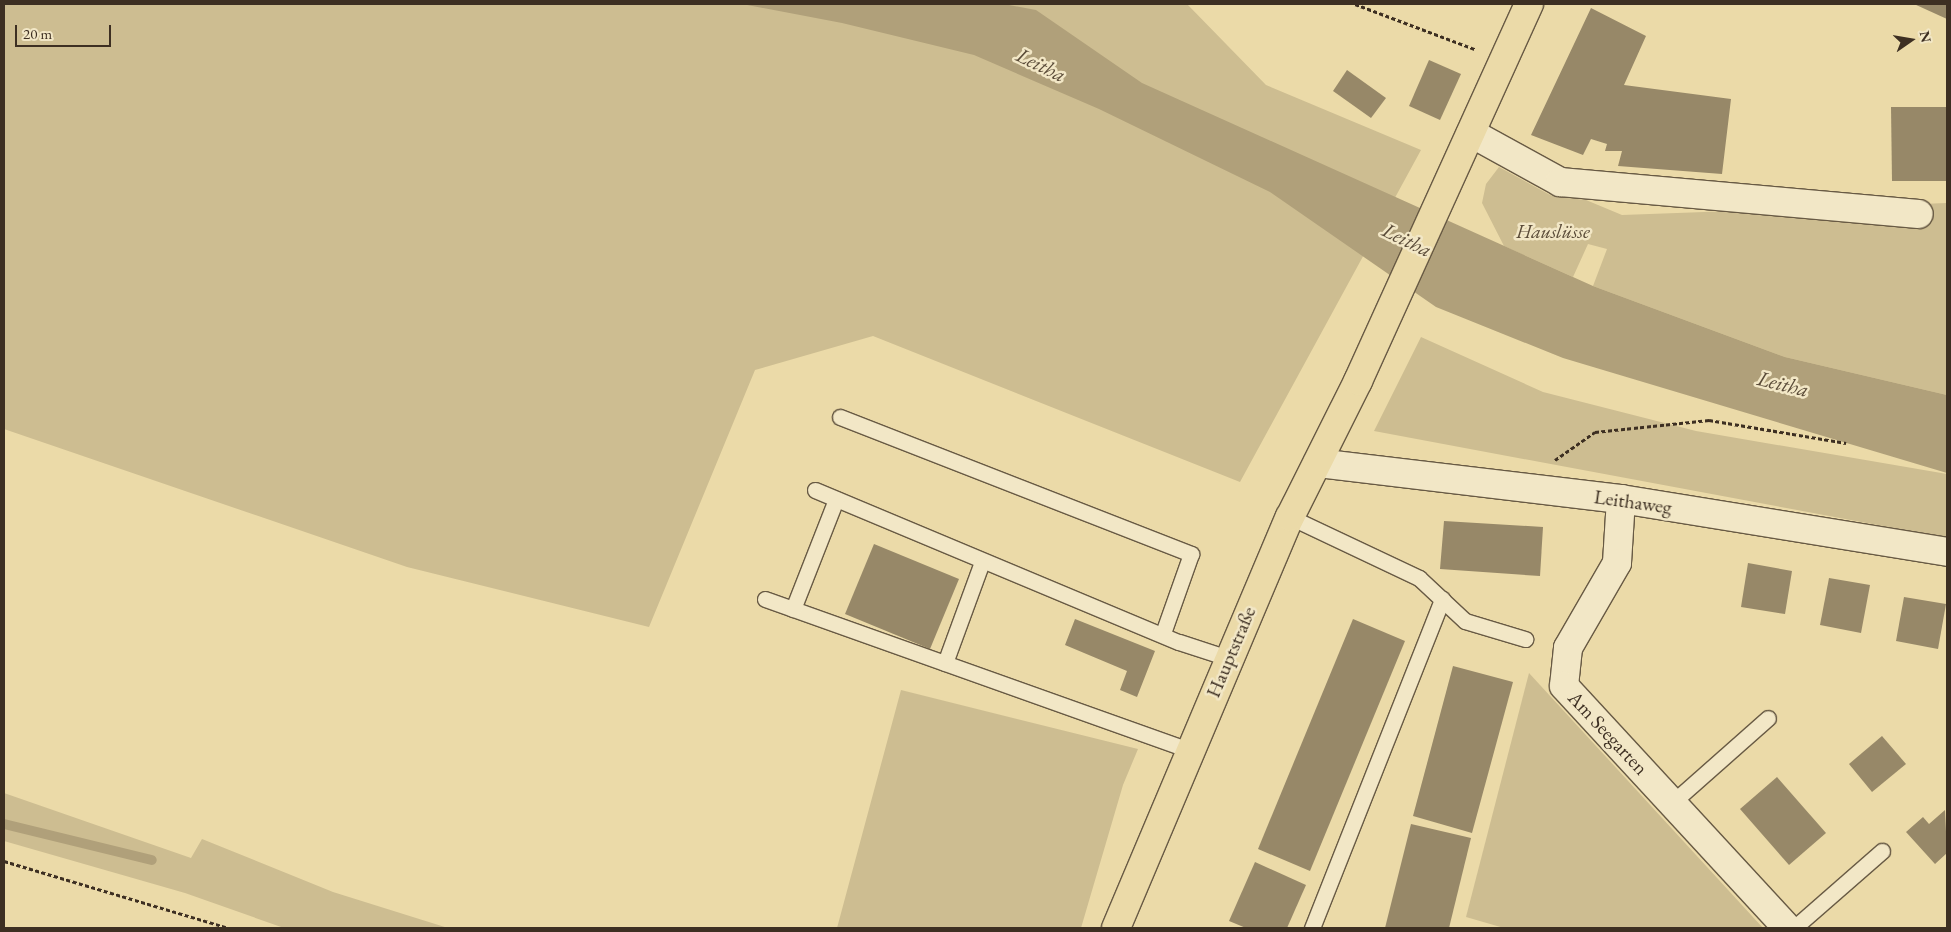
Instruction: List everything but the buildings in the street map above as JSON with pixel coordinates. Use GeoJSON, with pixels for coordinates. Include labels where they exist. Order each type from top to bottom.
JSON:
{"type":"FeatureCollection","features":[{"type":"Feature","properties":{"kind":"main road","name":"Hauptstraße"},"geometry":{"type":"LineString","coordinates":[[1116,928],[1189,750],[1290,517],[1358,380],[1529,4]]}},
{"type":"Feature","properties":{"kind":"street"},"geometry":{"type":"LineString","coordinates":[[1466,143],[1560,182],[1919,214]]}},
{"type":"Feature","properties":{"kind":"street","name":"Leithaweg"},"geometry":{"type":"LineString","coordinates":[[1318,463],[1621,499],[1947,552]]}},
{"type":"Feature","properties":{"kind":"street","name":"Am Seegarten"},"geometry":{"type":"LineString","coordinates":[[1621,499],[1617,563],[1568,648],[1564,686],[1787,928]]}},
{"type":"Feature","properties":{"kind":"lane"},"geometry":{"type":"LineString","coordinates":[[840,417],[1191,554],[1163,633]]}},
{"type":"Feature","properties":{"kind":"lane"},"geometry":{"type":"LineString","coordinates":[[815,490],[982,562],[1163,633],[1179,642],[1228,658]]}},
{"type":"Feature","properties":{"kind":"lane"},"geometry":{"type":"LineString","coordinates":[[793,609],[836,499]]}},
{"type":"Feature","properties":{"kind":"lane"},"geometry":{"type":"LineString","coordinates":[[1290,517],[1419,578],[1465,621],[1525,640]]}},
{"type":"Feature","properties":{"kind":"lane"},"geometry":{"type":"LineString","coordinates":[[945,663],[982,562]]}},
{"type":"Feature","properties":{"kind":"lane"},"geometry":{"type":"LineString","coordinates":[[765,599],[1189,750]]}},
{"type":"Feature","properties":{"kind":"lane"},"geometry":{"type":"LineString","coordinates":[[1312,928],[1442,599]]}},
{"type":"Feature","properties":{"kind":"lane"},"geometry":{"type":"LineString","coordinates":[[1672,803],[1768,718]]}},
{"type":"Feature","properties":{"kind":"lane"},"geometry":{"type":"LineString","coordinates":[[1794,928],[1882,851]]}},
{"type":"Feature","properties":{"kind":"path"},"geometry":{"type":"LineString","coordinates":[[1355,4],[1481,51],[1505,56]]}},
{"type":"Feature","properties":{"kind":"path"},"geometry":{"type":"LineString","coordinates":[[1516,487],[1595,432],[1709,420],[1846,443]]}},
{"type":"Feature","properties":{"kind":"path"},"geometry":{"type":"LineString","coordinates":[[4,862],[229,928]]}},
{"type":"Feature","properties":{"kind":"green space"},"geometry":{"type":"Polygon","coordinates":[[[4,4],[1187,4],[1266,85],[1421,150],[1240,482],[873,336],[755,370],[649,627],[407,567],[4,429],[4,4]]]}},
{"type":"Feature","properties":{"kind":"green space","name":"Hauslüsse"},"geometry":{"type":"Polygon","coordinates":[[[1499,167],[1552,196],[1586,200],[1622,215],[1947,203],[1947,395],[1785,357],[1593,286],[1607,249],[1588,244],[1573,277],[1504,246],[1482,203],[1486,184],[1499,167]]]}},
{"type":"Feature","properties":{"kind":"green space"},"geometry":{"type":"Polygon","coordinates":[[[1421,337],[1543,392],[1696,431],[1947,474],[1947,538],[1374,431],[1421,337]]]}},
{"type":"Feature","properties":{"kind":"green space"},"geometry":{"type":"Polygon","coordinates":[[[1529,673],[1763,928],[1504,928],[1466,917],[1529,673]]]}},
{"type":"Feature","properties":{"kind":"green space"},"geometry":{"type":"Polygon","coordinates":[[[901,690],[1138,749],[1123,785],[1081,928],[837,928],[901,690]]]}},
{"type":"Feature","properties":{"kind":"green space"},"geometry":{"type":"Polygon","coordinates":[[[4,793],[191,858],[202,839],[333,892],[448,928],[284,928],[185,893],[4,841],[4,793]]]}},
{"type":"Feature","properties":{"kind":"water","name":"Leitha"},"geometry":{"type":"Polygon","coordinates":[[[742,4],[1004,4],[1036,10],[1142,83],[1593,286],[1785,357],[1947,395],[1947,473],[1563,358],[1436,307],[1270,192],[1099,109],[974,55],[842,23],[742,4]]]}},
{"type":"Feature","properties":{"kind":"waterway"},"geometry":{"type":"LineString","coordinates":[[4,824],[152,860]]}}]}
